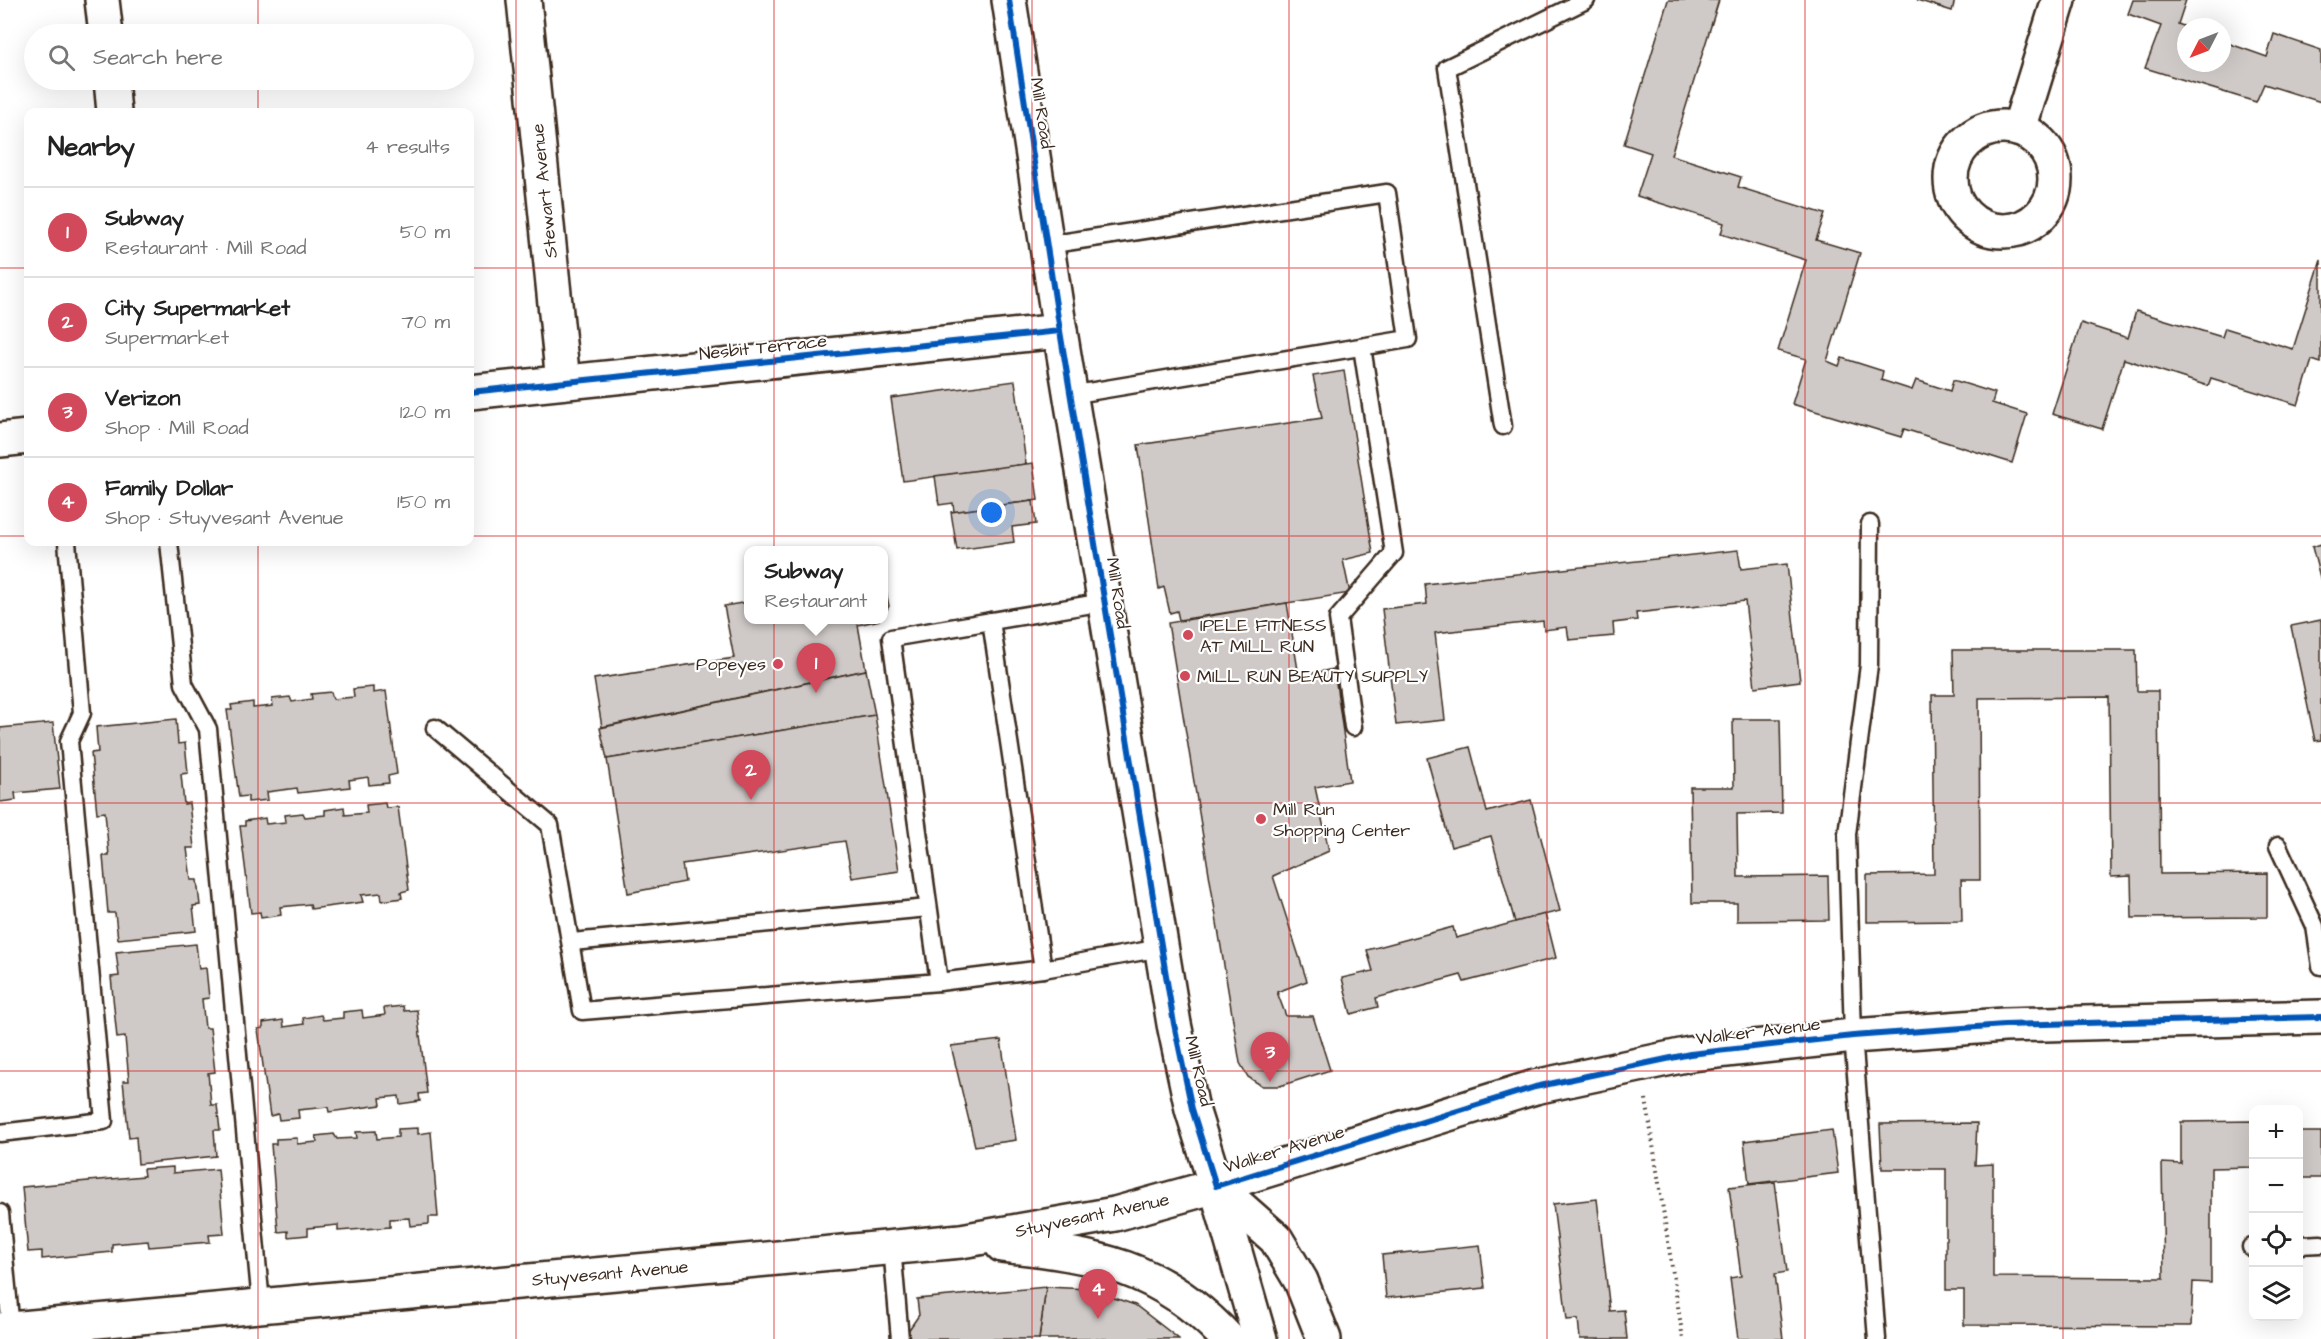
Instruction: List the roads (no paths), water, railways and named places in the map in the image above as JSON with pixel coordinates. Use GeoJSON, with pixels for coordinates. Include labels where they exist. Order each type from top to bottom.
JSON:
{"type":"FeatureCollection","features":[{"type":"Feature","properties":{"kind":"street"},"geometry":{"type":"LineString","coordinates":[[102,0],[105,24]]}},
{"type":"Feature","properties":{"kind":"street","name":"Stewart Avenue"},"geometry":{"type":"LineString","coordinates":[[524,0],[563,382]]}},
{"type":"Feature","properties":{"kind":"street","name":"Mill Road"},"geometry":{"type":"LineString","coordinates":[[1009,0],[1070,395],[1181,1066],[1216,1186]]}},
{"type":"Feature","properties":{"kind":"street"},"geometry":{"type":"LineString","coordinates":[[2019,129],[2059,0]]}},
{"type":"Feature","properties":{"kind":"street"},"geometry":{"type":"LineString","coordinates":[[112,90],[114,108]]}},
{"type":"Feature","properties":{"kind":"street","name":"Nesbit Terrace"},"geometry":{"type":"LineString","coordinates":[[474,392],[1060,331]]}},
{"type":"Feature","properties":{"kind":"street"},"geometry":{"type":"LineString","coordinates":[[0,440],[24,437]]}},
{"type":"Feature","properties":{"kind":"street","name":"Walker Avenue"},"geometry":{"type":"LineString","coordinates":[[1216,1186],[1535,1087],[1640,1063],[1770,1044],[2004,1025],[2321,1017]]}},
{"type":"Feature","properties":{"kind":"street"},"geometry":{"type":"LineString","coordinates":[[1216,1186],[1260,1339]]}},
{"type":"Feature","properties":{"kind":"street"},"geometry":{"type":"LineString","coordinates":[[1216,1186],[1276,1239],[1301,1281],[1324,1339]]}},
{"type":"Feature","properties":{"kind":"street","name":"Stuyvesant Avenue"},"geometry":{"type":"LineString","coordinates":[[5,1329],[961,1241],[1115,1214],[1216,1186]]}},
{"type":"Feature","properties":{"kind":"street"},"geometry":{"type":"LineString","coordinates":[[961,1241],[1064,1252],[1104,1260],[1171,1289],[1202,1312],[1228,1339]]}},
{"type":"Feature","properties":{"kind":"lane"},"geometry":{"type":"LineString","coordinates":[[1503,426],[1447,68],[1586,0]]}},
{"type":"Feature","properties":{"kind":"lane"},"geometry":{"type":"LineString","coordinates":[[1047,245],[1387,193],[1408,339],[1070,395]]}},
{"type":"Feature","properties":{"kind":"lane"},"geometry":{"type":"LineString","coordinates":[[1353,727],[1338,618],[1394,553],[1362,347]]}},
{"type":"Feature","properties":{"kind":"lane"},"geometry":{"type":"LineString","coordinates":[[1870,524],[1869,664],[1847,834],[1853,1036],[1877,1339]]}},
{"type":"Feature","properties":{"kind":"lane"},"geometry":{"type":"LineString","coordinates":[[0,1133],[105,1120],[69,741],[82,712],[67,546]]}},
{"type":"Feature","properties":{"kind":"lane"},"geometry":{"type":"LineString","coordinates":[[169,546],[184,684],[208,729],[261,1304]]}},
{"type":"Feature","properties":{"kind":"lane"},"geometry":{"type":"LineString","coordinates":[[939,982],[891,638],[1104,602]]}},
{"type":"Feature","properties":{"kind":"lane"},"geometry":{"type":"LineString","coordinates":[[991,621],[1043,969]]}},
{"type":"Feature","properties":{"kind":"lane"},"geometry":{"type":"LineString","coordinates":[[435,728],[550,825],[572,942],[582,1011],[939,982],[1043,969],[1161,948]]}},
{"type":"Feature","properties":{"kind":"lane"},"geometry":{"type":"LineString","coordinates":[[2278,846],[2315,926],[2321,966]]}},
{"type":"Feature","properties":{"kind":"lane"},"geometry":{"type":"LineString","coordinates":[[572,942],[928,908]]}},
{"type":"Feature","properties":{"kind":"lane"},"geometry":{"type":"LineString","coordinates":[[0,1213],[5,1329]]}},
{"type":"Feature","properties":{"kind":"lane"},"geometry":{"type":"LineString","coordinates":[[2303,1245],[2321,1244]]}},
{"type":"Feature","properties":{"kind":"lane"},"geometry":{"type":"LineString","coordinates":[[892,1247],[900,1339]]}},
{"type":"Feature","properties":{"kind":"place","name":"IPELE FITNESS AT MILL RUN"},"geometry":{"type":"Point","coordinates":[1188,635]}},
{"type":"Feature","properties":{"kind":"place","name":"Popeyes"},"geometry":{"type":"Point","coordinates":[778,664]}},
{"type":"Feature","properties":{"kind":"place","name":"MILL RUN BEAUTY SUPPLY"},"geometry":{"type":"Point","coordinates":[1185,676]}},
{"type":"Feature","properties":{"kind":"place","name":"Subway"},"geometry":{"type":"Point","coordinates":[816,693]}},
{"type":"Feature","properties":{"kind":"place","name":"City Supermarket"},"geometry":{"type":"Point","coordinates":[751,800]}},
{"type":"Feature","properties":{"kind":"place","name":"Mill Run Shopping Center"},"geometry":{"type":"Point","coordinates":[1261,819]}},
{"type":"Feature","properties":{"kind":"place","name":"Verizon"},"geometry":{"type":"Point","coordinates":[1270,1082]}},
{"type":"Feature","properties":{"kind":"place","name":"Family Dollar"},"geometry":{"type":"Point","coordinates":[1098,1319]}}]}
